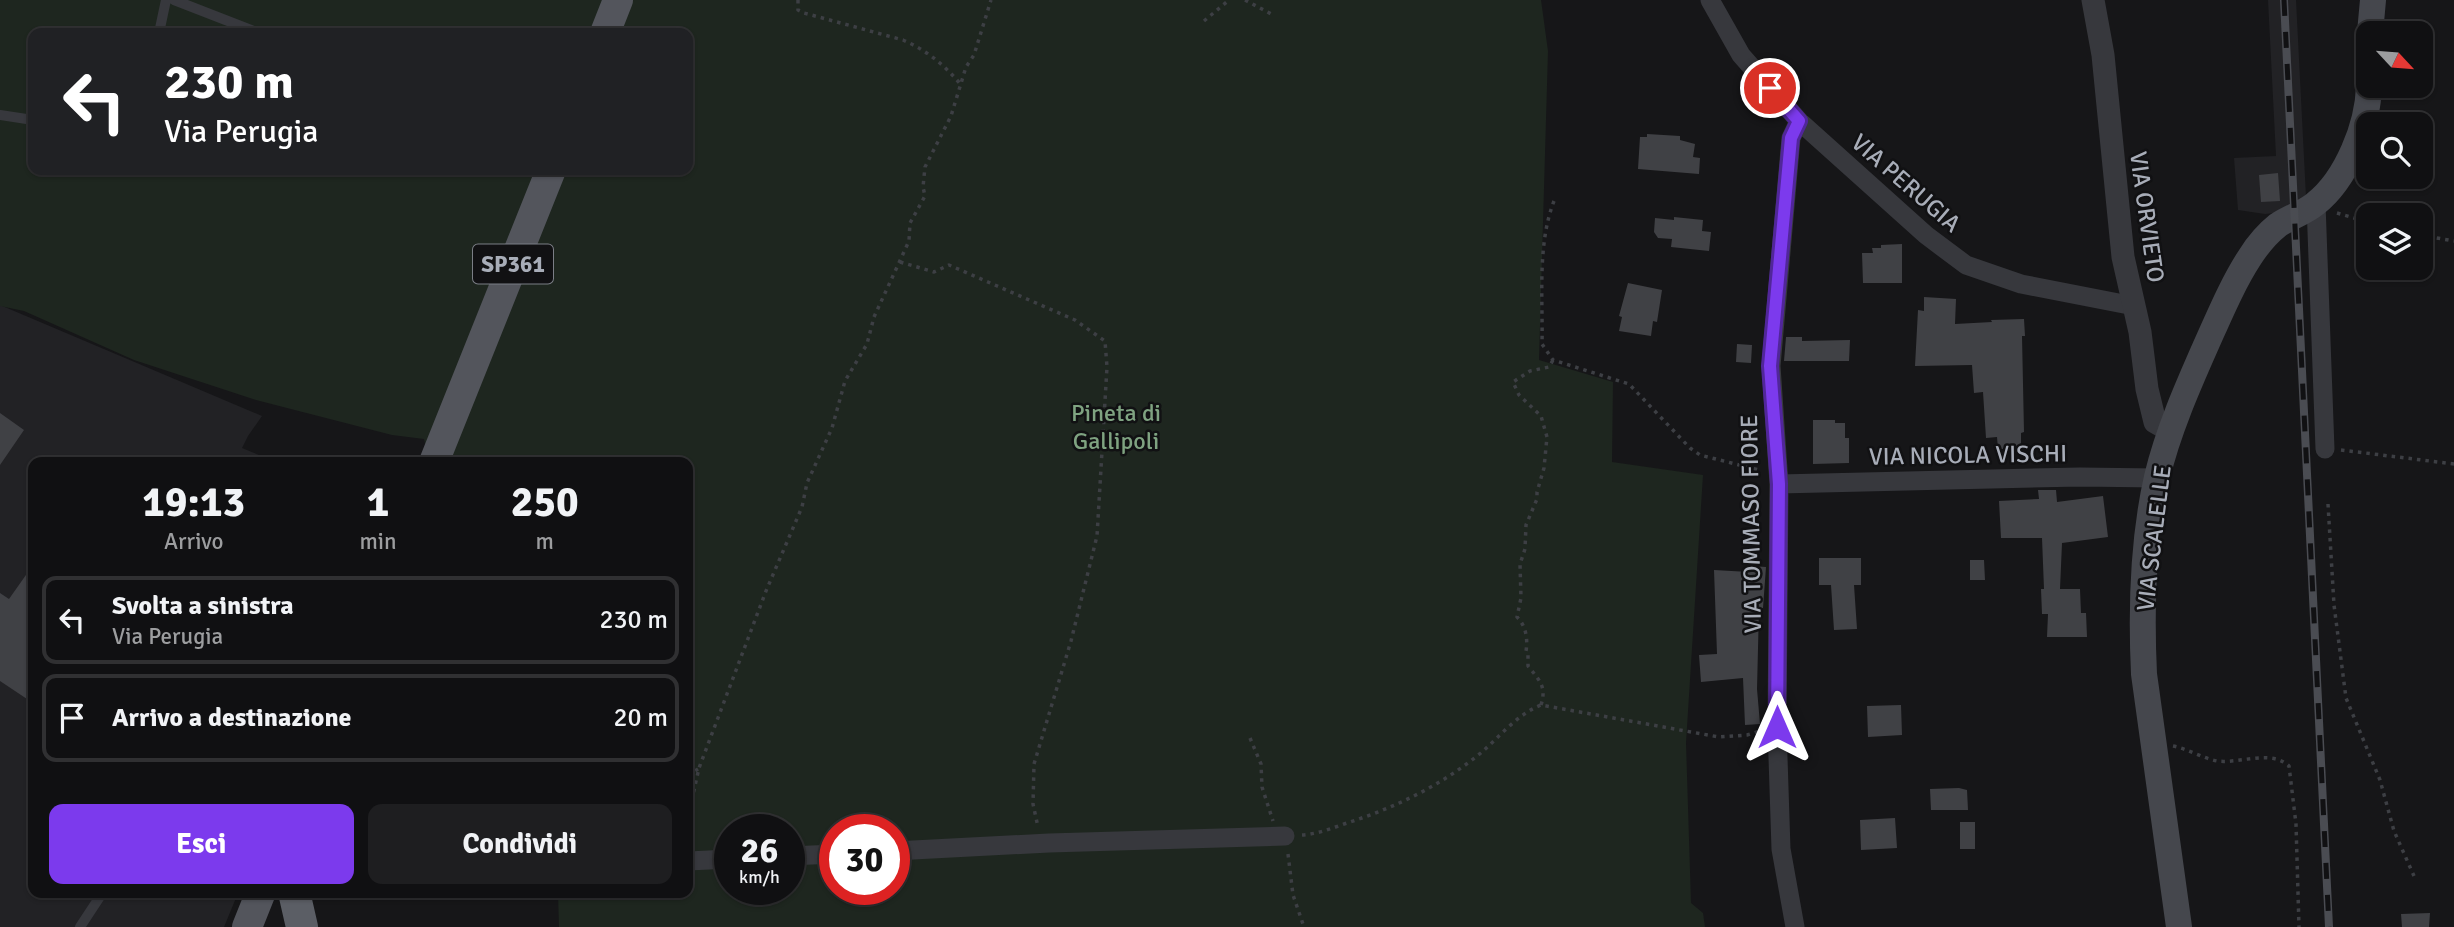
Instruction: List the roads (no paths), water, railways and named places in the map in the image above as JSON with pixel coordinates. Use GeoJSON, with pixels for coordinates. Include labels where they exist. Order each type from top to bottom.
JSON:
{"type":"FeatureCollection","features":[{"type":"Feature","properties":{"kind":"highway"},"geometry":{"type":"LineString","coordinates":[[295,898],[302,927]]}},
{"type":"Feature","properties":{"kind":"main road"},"geometry":{"type":"LineString","coordinates":[[607,28],[618,0]]}},
{"type":"Feature","properties":{"kind":"main road"},"geometry":{"type":"LineString","coordinates":[[2371,21],[2373,0]]}},
{"type":"Feature","properties":{"kind":"main road","name":"VIA SCALELLE"},"geometry":{"type":"LineString","coordinates":[[2179,927],[2144,674],[2143,603],[2157,478],[2171,431],[2223,306],[2250,257],[2277,225],[2316,204],[2345,169],[2365,119],[2368,98]]}},
{"type":"Feature","properties":{"kind":"main road","name":"SP361"},"geometry":{"type":"LineString","coordinates":[[436,457],[549,175]]}},
{"type":"Feature","properties":{"kind":"main road"},"geometry":{"type":"LineString","coordinates":[[247,927],[259,898]]}},
{"type":"Feature","properties":{"kind":"street","name":"VIA PERUGIA"},"geometry":{"type":"LineString","coordinates":[[1710,0],[1741,55],[1799,121],[1926,235],[1966,265],[2021,284],[2134,306]]}},
{"type":"Feature","properties":{"kind":"street","name":"VIA ORVIETO"},"geometry":{"type":"LineString","coordinates":[[2093,0],[2103,55],[2123,257],[2155,422],[2171,431]]}},
{"type":"Feature","properties":{"kind":"street","name":"VIA TOMMASO FIORE"},"geometry":{"type":"LineString","coordinates":[[1795,927],[1781,849],[1777,727],[1779,479],[1770,366],[1791,138],[1799,121]]}},
{"type":"Feature","properties":{"kind":"street"},"geometry":{"type":"LineString","coordinates":[[2316,204],[2325,449]]}},
{"type":"Feature","properties":{"kind":"street","name":"VIA NICOLA VISCHI"},"geometry":{"type":"LineString","coordinates":[[1779,479],[2157,478]]}},
{"type":"Feature","properties":{"kind":"street"},"geometry":{"type":"LineString","coordinates":[[910,849],[1281,836]]}},
{"type":"Feature","properties":{"kind":"street"},"geometry":{"type":"LineString","coordinates":[[693,861],[714,860]]}},
{"type":"Feature","properties":{"kind":"lane"},"geometry":{"type":"LineString","coordinates":[[160,28],[166,0]]}},
{"type":"Feature","properties":{"kind":"lane"},"geometry":{"type":"LineString","coordinates":[[174,0],[246,28]]}},
{"type":"Feature","properties":{"kind":"lane"},"geometry":{"type":"LineString","coordinates":[[0,115],[28,119]]}},
{"type":"Feature","properties":{"kind":"lane"},"geometry":{"type":"LineString","coordinates":[[80,927],[99,898]]}},
{"type":"Feature","properties":{"kind":"railway"},"geometry":{"type":"LineString","coordinates":[[2284,0],[2329,927]]}},
{"type":"Feature","properties":{"kind":"park label","name":"Pineta di Gallipoli"},"geometry":{"type":"Point","coordinates":[1116,427]}}]}
